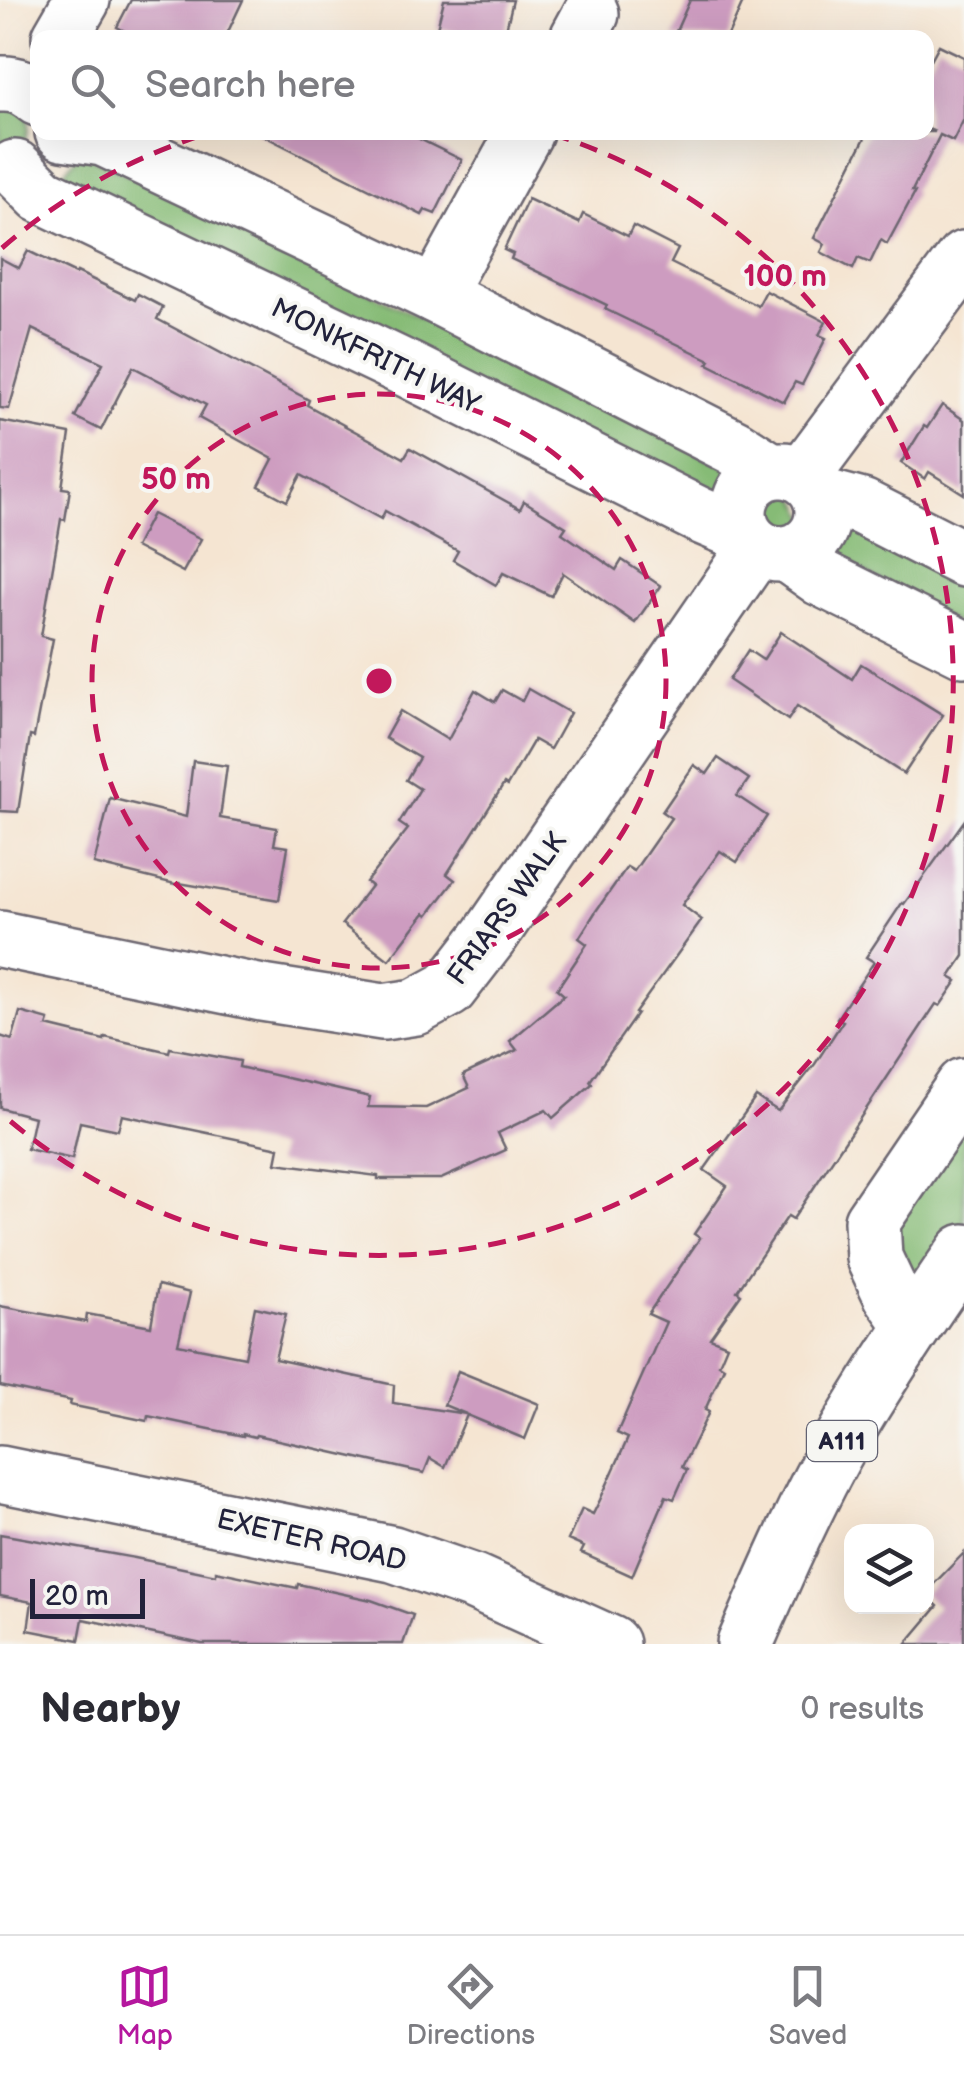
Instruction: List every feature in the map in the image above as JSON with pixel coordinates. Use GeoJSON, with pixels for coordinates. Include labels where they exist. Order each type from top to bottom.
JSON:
{"type":"FeatureCollection","features":[{"type":"Feature","properties":{"kind":"street"},"geometry":{"type":"LineString","coordinates":[[65,30],[82,0]]}},
{"type":"Feature","properties":{"kind":"street","name":"MONKFRITH WAY"},"geometry":{"type":"LineString","coordinates":[[19,129],[42,195],[411,371],[964,649]]}},
{"type":"Feature","properties":{"kind":"street"},"geometry":{"type":"LineString","coordinates":[[107,140],[435,295],[798,481],[964,559]]}},
{"type":"Feature","properties":{"kind":"street"},"geometry":{"type":"LineString","coordinates":[[435,295],[521,140]]}},
{"type":"Feature","properties":{"kind":"street"},"geometry":{"type":"LineString","coordinates":[[798,481],[964,258]]}},
{"type":"Feature","properties":{"kind":"street"},"geometry":{"type":"LineString","coordinates":[[757,477],[798,481],[824,513],[817,535],[807,546],[763,545],[739,519],[746,487],[757,477]]}},
{"type":"Feature","properties":{"kind":"street","name":"FRIARS WALK"},"geometry":{"type":"LineString","coordinates":[[0,940],[296,998],[384,1012],[416,1007],[448,990],[490,936],[763,545]]}},
{"type":"Feature","properties":{"kind":"street"},"geometry":{"type":"LineString","coordinates":[[913,1326],[891,1294],[874,1258],[872,1221],[964,1086]]}},
{"type":"Feature","properties":{"kind":"street","name":"A111"},"geometry":{"type":"LineString","coordinates":[[745,1644],[786,1550],[854,1420],[964,1252]]}},
{"type":"Feature","properties":{"kind":"street","name":"EXETER ROAD"},"geometry":{"type":"LineString","coordinates":[[0,1474],[393,1554],[474,1582],[612,1644]]}},
{"type":"Feature","properties":{"kind":"green space"},"geometry":{"type":"Polygon","coordinates":[[[0,101],[26,112],[29,130],[20,146],[0,150],[0,101]]]}},
{"type":"Feature","properties":{"kind":"green space"},"geometry":{"type":"Polygon","coordinates":[[[81,152],[729,468],[734,486],[711,501],[75,200],[62,174],[81,152]]]}},
{"type":"Feature","properties":{"kind":"green space"},"geometry":{"type":"Polygon","coordinates":[[[793,490],[808,518],[798,533],[790,537],[759,521],[758,510],[766,495],[793,490]]]}},
{"type":"Feature","properties":{"kind":"green space"},"geometry":{"type":"Polygon","coordinates":[[[846,521],[964,575],[964,628],[829,552],[833,535],[846,521]]]}},
{"type":"Feature","properties":{"kind":"green space"},"geometry":{"type":"Polygon","coordinates":[[[964,1118],[964,1234],[919,1285],[898,1275],[891,1225],[964,1118]]]}},
{"type":"Feature","properties":{"kind":"building"},"geometry":{"type":"Polygon","coordinates":[[[131,0],[243,0],[229,30],[117,27],[131,0]]]}},
{"type":"Feature","properties":{"kind":"building"},"geometry":{"type":"Polygon","coordinates":[[[444,0],[513,0],[506,30],[437,28],[444,0]]]}},
{"type":"Feature","properties":{"kind":"building"},"geometry":{"type":"Polygon","coordinates":[[[690,0],[744,0],[731,30],[677,30],[690,0]]]}},
{"type":"Feature","properties":{"kind":"building"},"geometry":{"type":"Polygon","coordinates":[[[939,45],[964,57],[964,119],[953,141],[940,135],[887,244],[881,240],[870,263],[858,258],[853,269],[821,252],[825,244],[814,238],[864,140],[934,140],[934,54],[939,45]]]}},
{"type":"Feature","properties":{"kind":"building"},"geometry":{"type":"Polygon","coordinates":[[[272,140],[421,140],[462,160],[435,214],[425,210],[422,215],[272,140]]]}},
{"type":"Feature","properties":{"kind":"building"},"geometry":{"type":"Polygon","coordinates":[[[528,199],[579,223],[583,214],[628,236],[633,226],[678,249],[671,263],[758,306],[766,291],[826,322],[819,335],[826,338],[802,385],[795,382],[784,402],[708,364],[710,360],[605,309],[607,305],[511,259],[513,254],[504,250],[528,199]]]}},
{"type":"Feature","properties":{"kind":"building"},"geometry":{"type":"Polygon","coordinates":[[[28,251],[135,300],[138,294],[163,307],[157,319],[309,400],[307,405],[404,458],[410,448],[520,509],[524,501],[566,527],[562,533],[616,570],[622,560],[661,586],[635,623],[563,573],[551,596],[503,573],[496,585],[453,560],[458,551],[385,511],[381,519],[301,475],[287,501],[259,486],[273,459],[199,418],[206,405],[133,367],[101,430],[75,417],[103,363],[32,329],[9,409],[0,408],[0,258],[19,268],[28,251]]]}},
{"type":"Feature","properties":{"kind":"building"},"geometry":{"type":"Polygon","coordinates":[[[942,405],[964,420],[964,494],[929,472],[925,479],[901,463],[942,405]]]}},
{"type":"Feature","properties":{"kind":"building"},"geometry":{"type":"Polygon","coordinates":[[[0,421],[70,434],[62,488],[70,489],[65,520],[61,519],[41,636],[53,639],[34,737],[30,736],[18,812],[0,811],[0,421]]]}},
{"type":"Feature","properties":{"kind":"building"},"geometry":{"type":"Polygon","coordinates":[[[152,514],[201,539],[183,572],[135,547],[152,514]]]}},
{"type":"Feature","properties":{"kind":"building"},"geometry":{"type":"Polygon","coordinates":[[[781,632],[852,679],[861,664],[943,715],[904,774],[797,706],[788,720],[729,680],[748,650],[763,660],[781,632]]]}},
{"type":"Feature","properties":{"kind":"building"},"geometry":{"type":"Polygon","coordinates":[[[528,689],[570,713],[550,749],[534,740],[447,874],[455,880],[389,960],[342,924],[371,886],[366,882],[408,829],[399,823],[420,789],[406,780],[419,758],[385,738],[400,711],[448,740],[475,690],[495,702],[502,690],[522,701],[528,689]]]}},
{"type":"Feature","properties":{"kind":"building"},"geometry":{"type":"Polygon","coordinates":[[[718,758],[749,779],[737,796],[767,816],[737,862],[720,851],[682,905],[702,920],[635,1013],[590,1081],[592,1084],[553,1118],[546,1110],[498,1133],[506,1150],[441,1179],[378,1179],[276,1163],[279,1148],[122,1115],[118,1130],[80,1122],[72,1159],[27,1149],[34,1117],[0,1108],[0,1036],[12,1040],[20,1012],[49,1020],[47,1026],[104,1040],[105,1037],[169,1052],[170,1048],[240,1061],[239,1067],[370,1097],[368,1107],[426,1108],[469,1088],[463,1075],[517,1050],[510,1041],[564,995],[557,989],[587,944],[579,938],[596,911],[627,867],[634,871],[671,818],[662,812],[694,765],[707,774],[718,758]]]}},
{"type":"Feature","properties":{"kind":"building"},"geometry":{"type":"Polygon","coordinates":[[[193,761],[227,766],[220,818],[277,828],[274,845],[288,847],[279,900],[179,885],[94,864],[110,798],[186,817],[193,761]]]}},
{"type":"Feature","properties":{"kind":"building"},"geometry":{"type":"Polygon","coordinates":[[[964,821],[964,956],[950,977],[957,981],[940,1006],[936,1004],[793,1219],[788,1216],[710,1338],[727,1345],[719,1364],[724,1367],[705,1410],[709,1412],[682,1467],[687,1470],[674,1499],[666,1496],[632,1576],[581,1553],[584,1547],[568,1540],[582,1509],[593,1514],[628,1438],[617,1433],[666,1322],[648,1314],[700,1238],[694,1234],[727,1186],[704,1170],[756,1097],[778,1111],[815,1064],[843,1021],[837,1018],[874,962],[866,957],[964,821]]]}},
{"type":"Feature","properties":{"kind":"building"},"geometry":{"type":"Polygon","coordinates":[[[158,1285],[190,1293],[178,1344],[245,1357],[255,1307],[286,1314],[275,1359],[394,1385],[393,1403],[466,1414],[444,1405],[458,1371],[539,1404],[525,1439],[467,1415],[445,1467],[430,1458],[424,1473],[256,1435],[243,1436],[148,1416],[147,1421],[0,1386],[0,1306],[86,1322],[87,1314],[151,1326],[158,1285]]]}},
{"type":"Feature","properties":{"kind":"building"},"geometry":{"type":"Polygon","coordinates":[[[0,1534],[216,1575],[216,1571],[297,1588],[298,1584],[371,1600],[413,1615],[403,1644],[202,1644],[83,1619],[79,1640],[28,1630],[32,1602],[0,1596],[0,1534]]]}},
{"type":"Feature","properties":{"kind":"building"},"geometry":{"type":"Polygon","coordinates":[[[964,1553],[964,1644],[906,1644],[938,1606],[934,1602],[934,1584],[964,1553]]]}}]}
